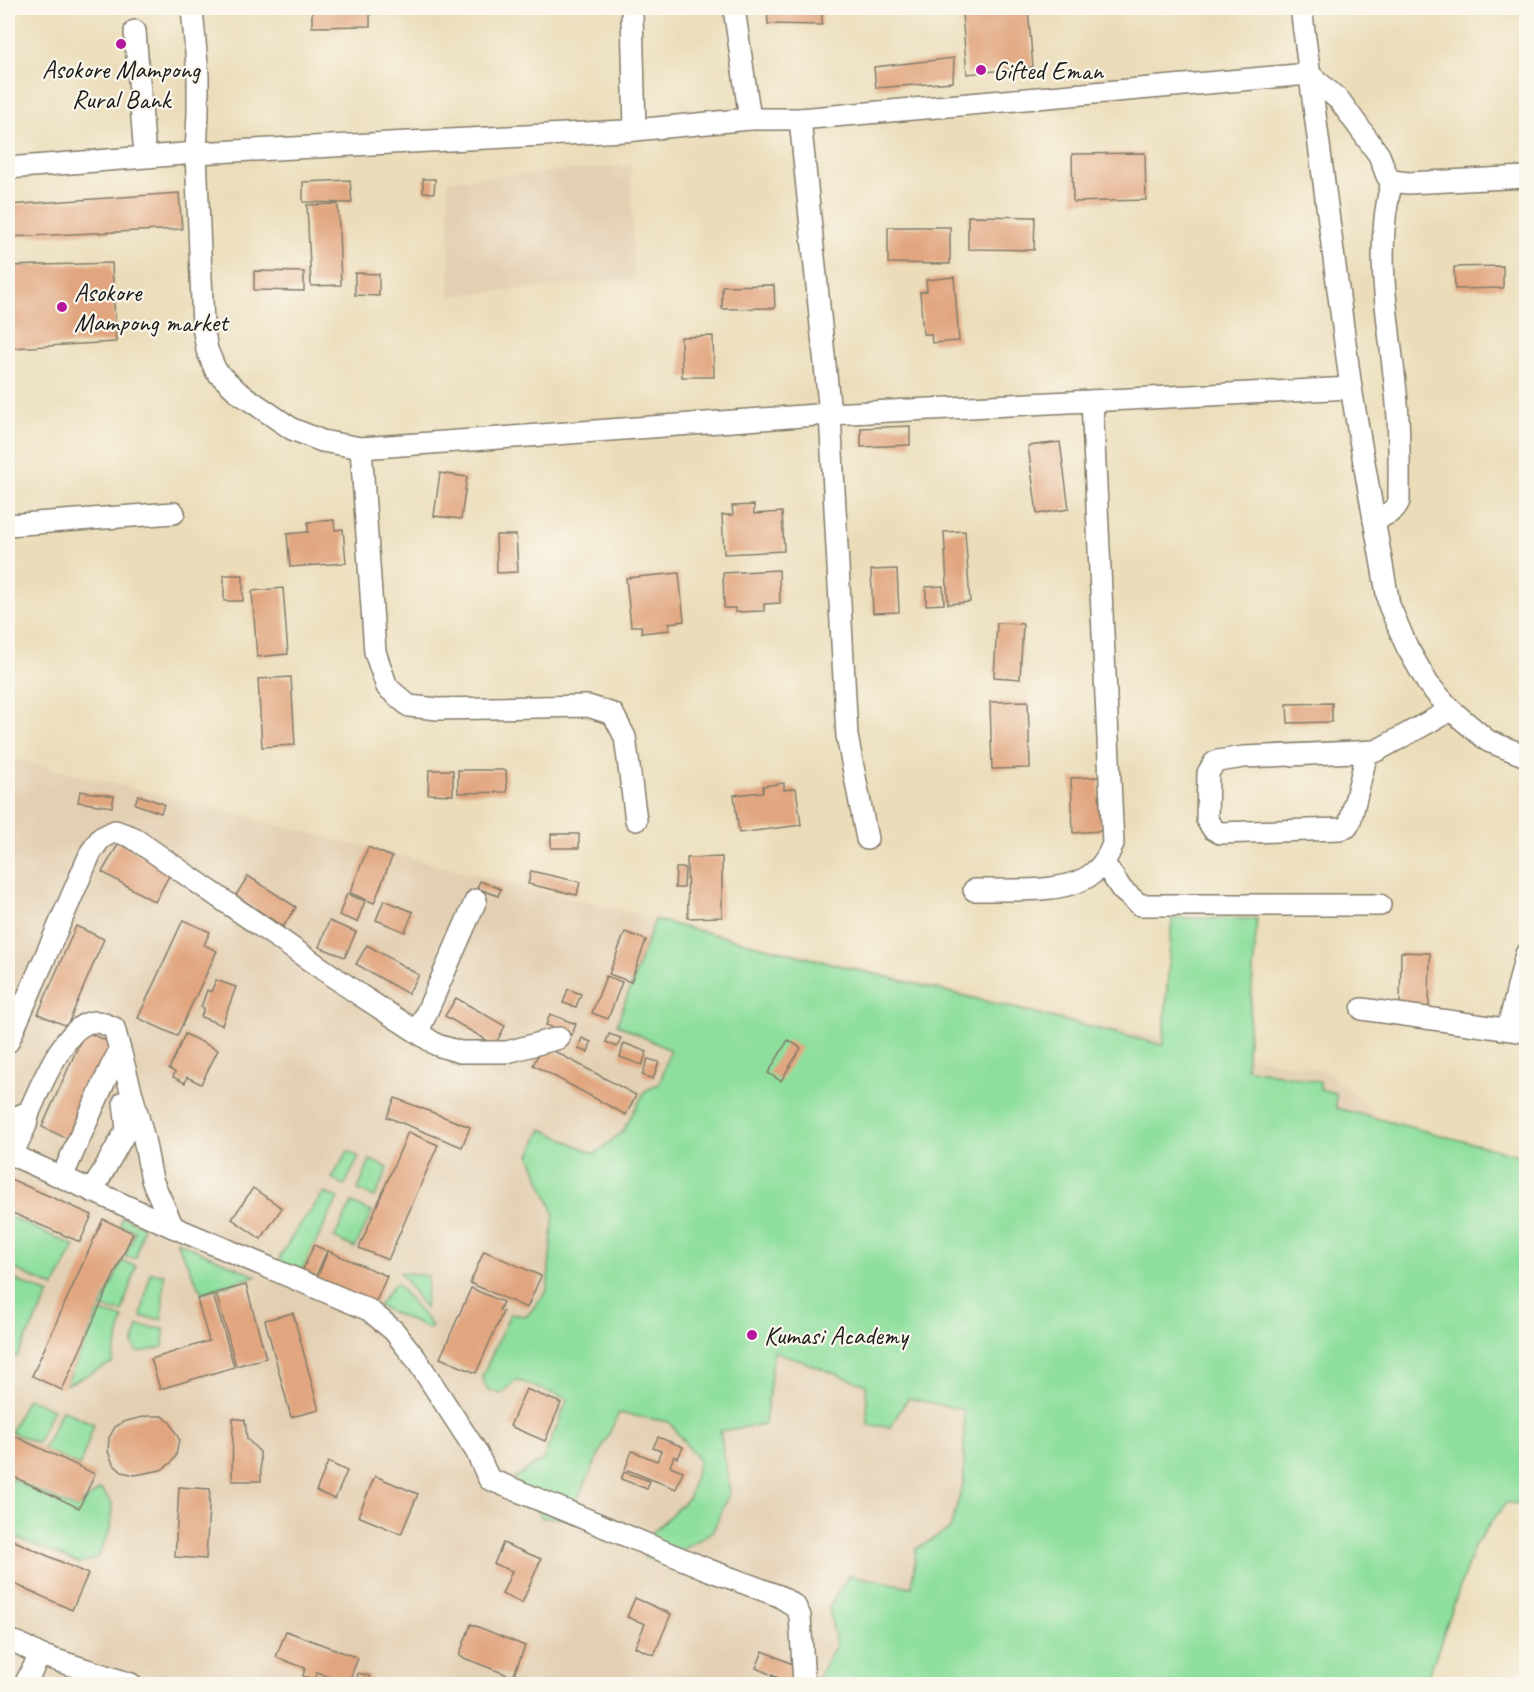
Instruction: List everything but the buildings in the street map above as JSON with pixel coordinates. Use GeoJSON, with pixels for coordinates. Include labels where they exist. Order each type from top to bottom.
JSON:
{"type":"FeatureCollection","features":[{"type":"Feature","properties":{"kind":"street"},"geometry":{"type":"LineString","coordinates":[[192,8],[198,76],[195,153],[202,326],[207,350],[216,371],[238,392],[292,429],[322,441],[361,448],[830,414],[1351,388]]}},
{"type":"Feature","properties":{"kind":"street"},"geometry":{"type":"LineString","coordinates":[[734,8],[750,119]]}},
{"type":"Feature","properties":{"kind":"street"},"geometry":{"type":"LineString","coordinates":[[1301,8],[1351,388],[1389,605],[1407,647],[1428,684],[1451,710],[1488,741],[1527,756]]}},
{"type":"Feature","properties":{"kind":"street"},"geometry":{"type":"LineString","coordinates":[[632,15],[635,130]]}},
{"type":"Feature","properties":{"kind":"street"},"geometry":{"type":"LineString","coordinates":[[135,31],[145,156]]}},
{"type":"Feature","properties":{"kind":"street"},"geometry":{"type":"LineString","coordinates":[[8,168],[145,156],[635,130],[750,119],[800,119],[1309,74],[1340,101],[1379,155],[1387,176],[1392,181],[1408,183],[1527,177]]}},
{"type":"Feature","properties":{"kind":"street"},"geometry":{"type":"LineString","coordinates":[[800,119],[830,414],[847,735],[867,839]]}},
{"type":"Feature","properties":{"kind":"street"},"geometry":{"type":"LineString","coordinates":[[1374,520],[1392,512],[1399,501],[1398,404],[1383,272],[1386,202],[1392,181]]}},
{"type":"Feature","properties":{"kind":"street"},"geometry":{"type":"LineString","coordinates":[[974,890],[1045,889],[1072,883],[1091,875],[1104,863],[1113,844],[1092,401]]}},
{"type":"Feature","properties":{"kind":"street"},"geometry":{"type":"LineString","coordinates":[[361,448],[375,652],[387,687],[409,706],[438,709],[588,706],[614,714],[625,737],[636,820]]}},
{"type":"Feature","properties":{"kind":"street"},"geometry":{"type":"LineString","coordinates":[[8,525],[174,513]]}},
{"type":"Feature","properties":{"kind":"street"},"geometry":{"type":"LineString","coordinates":[[1367,753],[1347,827],[1220,833],[1209,825],[1207,779],[1211,767],[1218,761],[1367,753],[1387,747],[1451,710]]}},
{"type":"Feature","properties":{"kind":"street"},"geometry":{"type":"LineString","coordinates":[[8,1042],[91,852],[101,838],[115,831],[132,837],[221,900],[437,1045],[460,1052],[507,1052],[559,1038]]}},
{"type":"Feature","properties":{"kind":"street"},"geometry":{"type":"LineString","coordinates":[[1104,863],[1122,890],[1140,905],[1380,905]]}},
{"type":"Feature","properties":{"kind":"street"},"geometry":{"type":"LineString","coordinates":[[418,1032],[476,900]]}},
{"type":"Feature","properties":{"kind":"street"},"geometry":{"type":"LineString","coordinates":[[1362,1009],[1517,1030],[1527,954]]}},
{"type":"Feature","properties":{"kind":"street"},"geometry":{"type":"LineString","coordinates":[[173,1227],[152,1180],[144,1139],[114,1028],[96,1022],[81,1026],[55,1056],[29,1112],[26,1125],[10,1154],[173,1227],[369,1310],[394,1331],[416,1359],[476,1451],[489,1479],[709,1570],[779,1596],[795,1606],[800,1616],[804,1684]]}},
{"type":"Feature","properties":{"kind":"street"},"geometry":{"type":"LineString","coordinates":[[62,1177],[120,1050]]}},
{"type":"Feature","properties":{"kind":"street"},"geometry":{"type":"LineString","coordinates":[[92,1191],[126,1129],[120,1050]]}},
{"type":"Feature","properties":{"kind":"street"},"geometry":{"type":"LineString","coordinates":[[8,1120],[29,1112]]}},
{"type":"Feature","properties":{"kind":"street"},"geometry":{"type":"LineString","coordinates":[[8,1641],[18,1643],[40,1655],[131,1684]]}},
{"type":"Feature","properties":{"kind":"street"},"geometry":{"type":"LineString","coordinates":[[25,1684],[40,1655]]}},
{"type":"Feature","properties":{"kind":"shaded area"},"geometry":{"type":"Polygon","coordinates":[[[631,165],[634,280],[450,296],[448,180],[631,165]]]}},
{"type":"Feature","properties":{"kind":"shaded area","name":"Kumasi Academy"},"geometry":{"type":"Polygon","coordinates":[[[8,757],[490,878],[1076,1020],[1328,1072],[1388,1125],[1423,1684],[8,1684],[8,757]]]}},
{"type":"Feature","properties":{"kind":"green space"},"geometry":{"type":"Polygon","coordinates":[[[1172,918],[1257,919],[1246,1068],[1320,1082],[1320,1089],[1336,1093],[1336,1108],[1526,1157],[1526,1504],[1506,1503],[1475,1544],[1426,1684],[814,1684],[836,1645],[829,1607],[849,1575],[912,1587],[916,1549],[950,1529],[964,1481],[964,1410],[908,1398],[890,1427],[868,1425],[866,1385],[774,1351],[765,1424],[720,1431],[730,1491],[713,1531],[663,1562],[644,1558],[649,1536],[689,1497],[699,1461],[669,1422],[619,1413],[568,1518],[542,1518],[514,1478],[543,1460],[568,1399],[517,1380],[501,1394],[487,1389],[482,1377],[510,1314],[527,1316],[547,1291],[554,1213],[530,1155],[542,1129],[595,1154],[623,1131],[645,1091],[660,1083],[670,1050],[617,1024],[655,920],[1163,1045],[1172,918]]]}},
{"type":"Feature","properties":{"kind":"green space"},"geometry":{"type":"Polygon","coordinates":[[[348,1151],[359,1157],[344,1186],[332,1178],[348,1151]]]}},
{"type":"Feature","properties":{"kind":"green space"},"geometry":{"type":"Polygon","coordinates":[[[370,1160],[388,1168],[375,1197],[358,1190],[370,1160]]]}},
{"type":"Feature","properties":{"kind":"green space"},"geometry":{"type":"Polygon","coordinates":[[[324,1193],[338,1198],[300,1274],[282,1266],[279,1258],[324,1193]]]}},
{"type":"Feature","properties":{"kind":"green space"},"geometry":{"type":"Polygon","coordinates":[[[352,1203],[372,1212],[355,1248],[334,1238],[352,1203]]]}},
{"type":"Feature","properties":{"kind":"green space"},"geometry":{"type":"Polygon","coordinates":[[[8,1216],[75,1246],[54,1287],[8,1266],[8,1216]]]}},
{"type":"Feature","properties":{"kind":"green space"},"geometry":{"type":"Polygon","coordinates":[[[122,1217],[143,1226],[136,1258],[125,1257],[135,1231],[120,1225],[122,1217]]]}},
{"type":"Feature","properties":{"kind":"green space"},"geometry":{"type":"Polygon","coordinates":[[[176,1241],[256,1276],[202,1293],[176,1241]]]}},
{"type":"Feature","properties":{"kind":"green space"},"geometry":{"type":"Polygon","coordinates":[[[122,1261],[136,1266],[122,1312],[101,1308],[122,1261]]]}},
{"type":"Feature","properties":{"kind":"green space"},"geometry":{"type":"Polygon","coordinates":[[[400,1272],[428,1276],[425,1309],[400,1272]]]}},
{"type":"Feature","properties":{"kind":"green space"},"geometry":{"type":"Polygon","coordinates":[[[150,1273],[164,1274],[162,1319],[141,1317],[150,1273]]]}},
{"type":"Feature","properties":{"kind":"green space"},"geometry":{"type":"Polygon","coordinates":[[[8,1277],[49,1294],[17,1357],[8,1352],[8,1277]]]}},
{"type":"Feature","properties":{"kind":"green space"},"geometry":{"type":"Polygon","coordinates":[[[396,1283],[432,1326],[429,1329],[378,1306],[396,1283]]]}},
{"type":"Feature","properties":{"kind":"green space"},"geometry":{"type":"Polygon","coordinates":[[[99,1312],[123,1318],[112,1363],[66,1385],[99,1312]]]}},
{"type":"Feature","properties":{"kind":"green space"},"geometry":{"type":"Polygon","coordinates":[[[138,1326],[164,1329],[163,1347],[138,1353],[133,1345],[138,1326]]]}},
{"type":"Feature","properties":{"kind":"green space"},"geometry":{"type":"Polygon","coordinates":[[[27,1398],[53,1409],[37,1443],[11,1432],[27,1398]]]}},
{"type":"Feature","properties":{"kind":"green space"},"geometry":{"type":"Polygon","coordinates":[[[62,1410],[94,1424],[80,1466],[43,1450],[62,1410]]]}},
{"type":"Feature","properties":{"kind":"green space"},"geometry":{"type":"Polygon","coordinates":[[[8,1477],[76,1509],[100,1489],[112,1503],[110,1529],[98,1557],[80,1564],[8,1534],[8,1477]]]}},
{"type":"Feature","properties":{"kind":"place","name":"Asokore Mampong Rural Bank"},"geometry":{"type":"Point","coordinates":[121,44]}},
{"type":"Feature","properties":{"kind":"place","name":"Gifted Eman"},"geometry":{"type":"Point","coordinates":[981,70]}},
{"type":"Feature","properties":{"kind":"place","name":"Asokore Mampong market"},"geometry":{"type":"Point","coordinates":[62,307]}},
{"type":"Feature","properties":{"kind":"place","name":"Kumasi Academy"},"geometry":{"type":"Point","coordinates":[752,1335]}}]}
